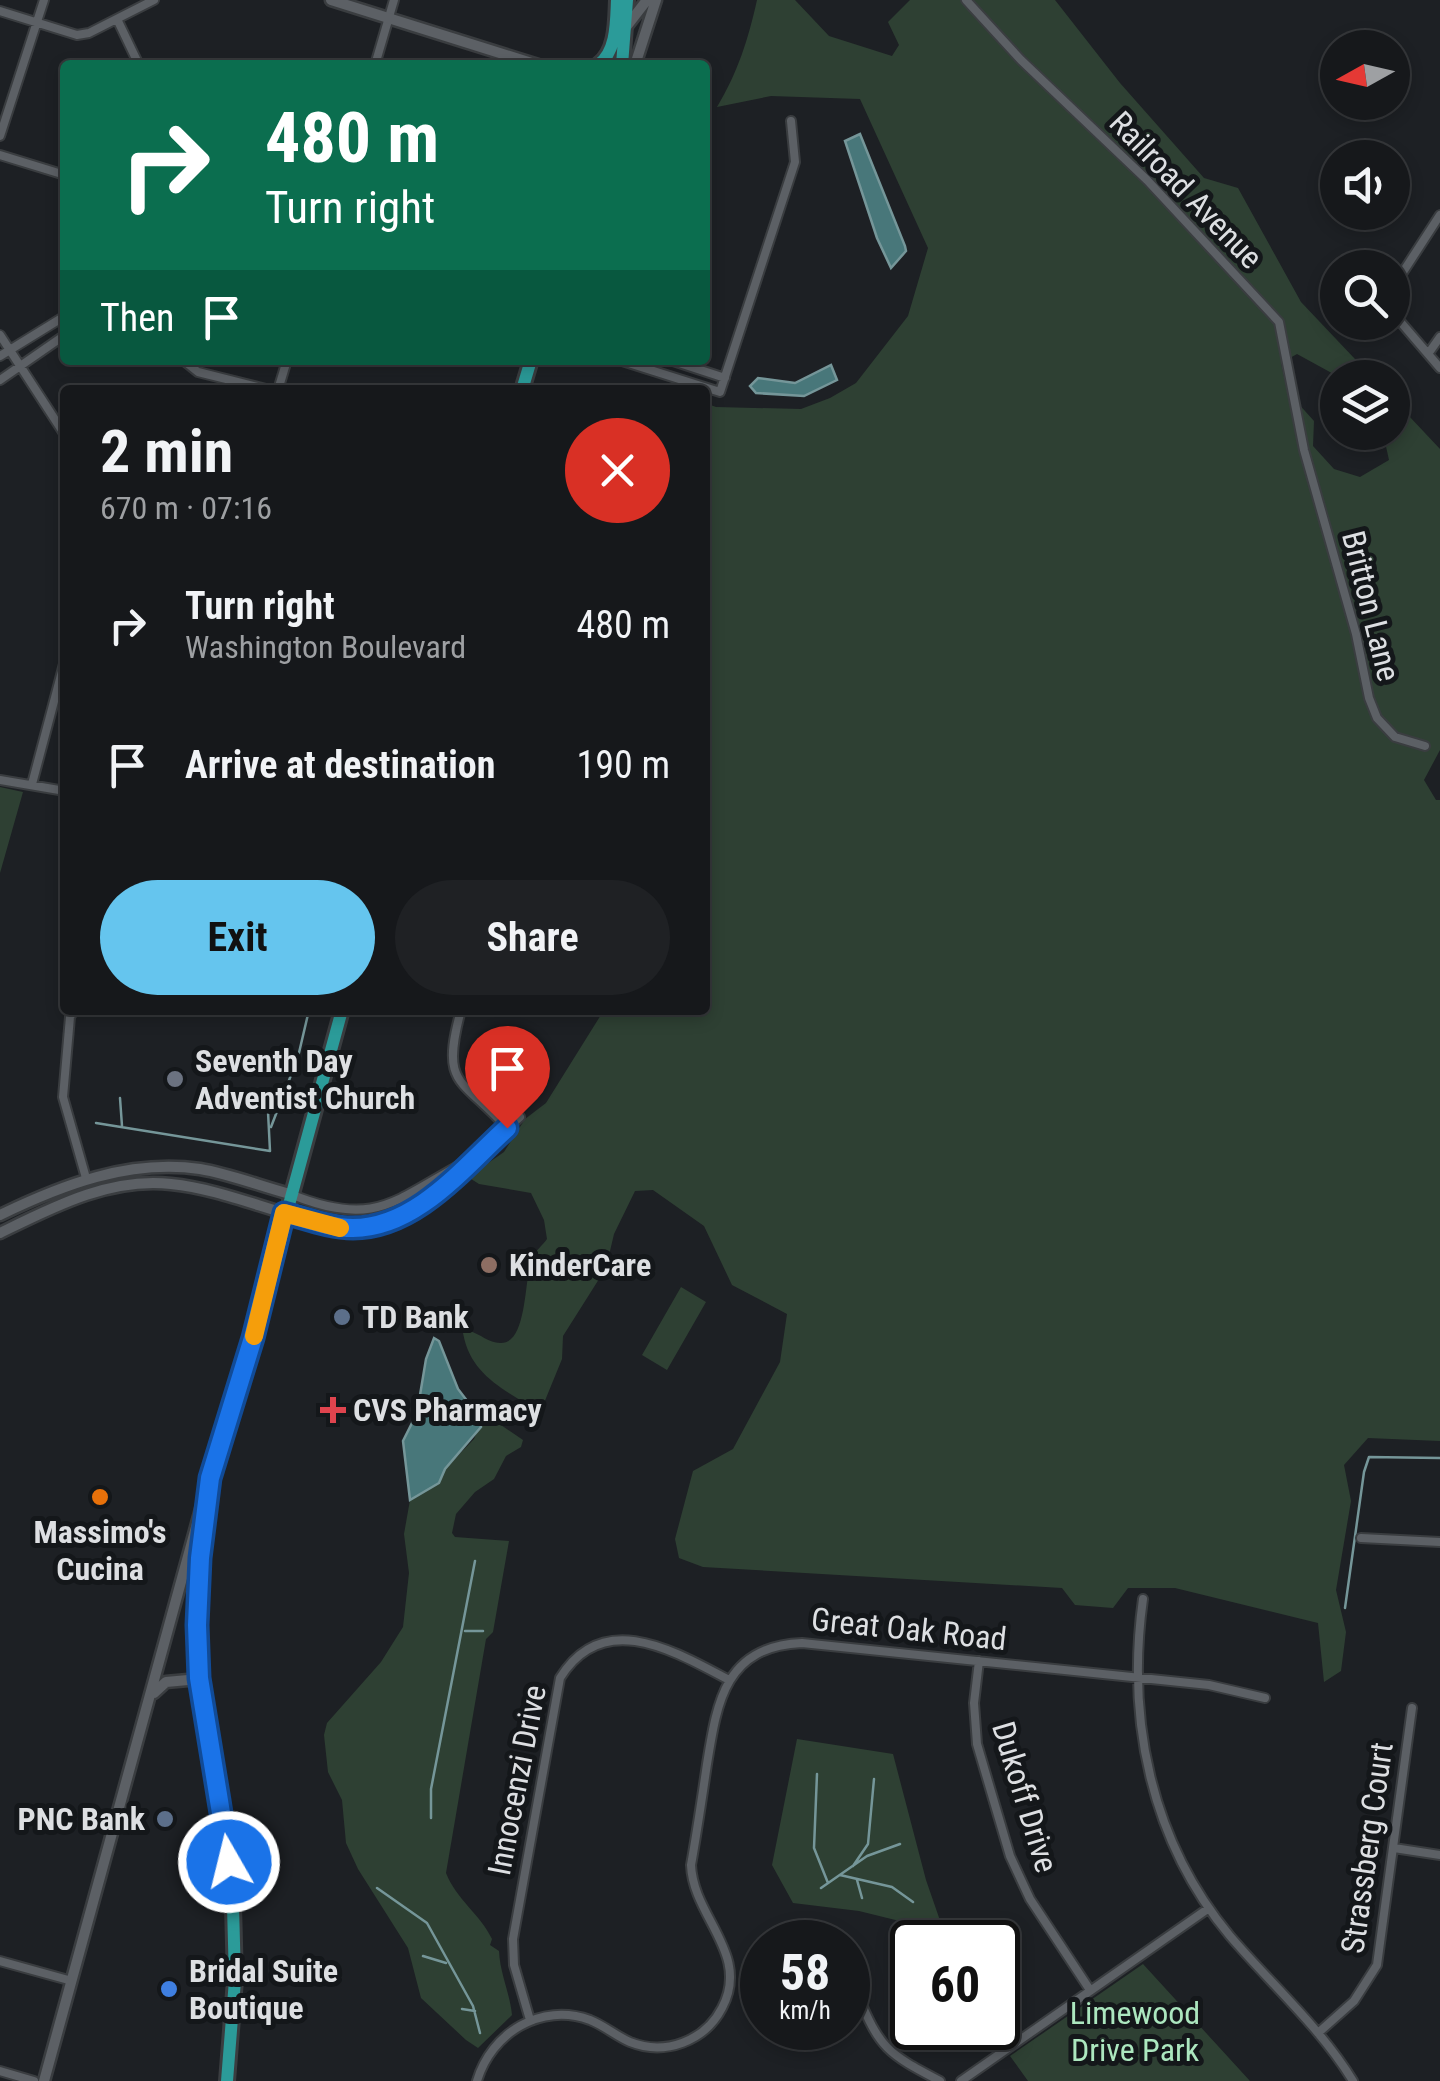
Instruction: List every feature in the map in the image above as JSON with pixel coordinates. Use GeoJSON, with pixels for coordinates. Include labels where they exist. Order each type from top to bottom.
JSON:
{"type":"FeatureCollection","features":[{"type":"Feature","properties":{"kind":"main road"},"geometry":{"type":"LineString","coordinates":[[606,60],[612,44],[616,0]]}},
{"type":"Feature","properties":{"kind":"main road"},"geometry":{"type":"LineString","coordinates":[[623,60],[627,0]]}},
{"type":"Feature","properties":{"kind":"main road"},"geometry":{"type":"LineString","coordinates":[[227,2081],[235,1980],[234,1906],[199,1678],[198,1591],[210,1478],[253,1338],[341,1015]]}},
{"type":"Feature","properties":{"kind":"street"},"geometry":{"type":"LineString","coordinates":[[0,136],[44,0]]}},
{"type":"Feature","properties":{"kind":"street"},"geometry":{"type":"LineString","coordinates":[[0,11],[76,35],[118,20],[154,0]]}},
{"type":"Feature","properties":{"kind":"street"},"geometry":{"type":"LineString","coordinates":[[331,0],[522,60]]}},
{"type":"Feature","properties":{"kind":"street"},"geometry":{"type":"LineString","coordinates":[[376,60],[394,0]]}},
{"type":"Feature","properties":{"kind":"street"},"geometry":{"type":"LineString","coordinates":[[612,44],[647,0]]}},
{"type":"Feature","properties":{"kind":"street"},"geometry":{"type":"LineString","coordinates":[[637,60],[656,0]]}},
{"type":"Feature","properties":{"kind":"street","name":"Railroad Avenue"},"geometry":{"type":"LineString","coordinates":[[966,0],[1020,60],[1147,180],[1278,322],[1304,450]]}},
{"type":"Feature","properties":{"kind":"street"},"geometry":{"type":"LineString","coordinates":[[118,20],[137,60]]}},
{"type":"Feature","properties":{"kind":"street"},"geometry":{"type":"LineString","coordinates":[[710,389],[720,392],[795,162],[791,121]]}},
{"type":"Feature","properties":{"kind":"street"},"geometry":{"type":"LineString","coordinates":[[0,155],[60,173]]}},
{"type":"Feature","properties":{"kind":"street"},"geometry":{"type":"LineString","coordinates":[[1410,261],[1440,214]]}},
{"type":"Feature","properties":{"kind":"street"},"geometry":{"type":"LineString","coordinates":[[0,356],[60,319]]}},
{"type":"Feature","properties":{"kind":"street"},"geometry":{"type":"LineString","coordinates":[[1410,333],[1440,368]]}},
{"type":"Feature","properties":{"kind":"street"},"geometry":{"type":"LineString","coordinates":[[0,335],[60,427]]}},
{"type":"Feature","properties":{"kind":"street"},"geometry":{"type":"LineString","coordinates":[[1428,354],[1440,337]]}},
{"type":"Feature","properties":{"kind":"street"},"geometry":{"type":"LineString","coordinates":[[0,380],[60,339]]}},
{"type":"Feature","properties":{"kind":"street"},"geometry":{"type":"LineString","coordinates":[[189,365],[198,372],[250,385]]}},
{"type":"Feature","properties":{"kind":"street"},"geometry":{"type":"LineString","coordinates":[[635,365],[698,385]]}},
{"type":"Feature","properties":{"kind":"street"},"geometry":{"type":"LineString","coordinates":[[685,365],[725,378]]}},
{"type":"Feature","properties":{"kind":"street","name":"Britton Lane"},"geometry":{"type":"LineString","coordinates":[[1304,450],[1377,718],[1395,737],[1425,746]]}},
{"type":"Feature","properties":{"kind":"street"},"geometry":{"type":"LineString","coordinates":[[32,784],[60,679]]}},
{"type":"Feature","properties":{"kind":"street"},"geometry":{"type":"LineString","coordinates":[[0,780],[60,790]]}},
{"type":"Feature","properties":{"kind":"street"},"geometry":{"type":"LineString","coordinates":[[71,1015],[63,1097],[86,1178],[81,1196]]}},
{"type":"Feature","properties":{"kind":"street"},"geometry":{"type":"LineString","coordinates":[[460,1015],[452,1043],[454,1074],[507,1128]]}},
{"type":"Feature","properties":{"kind":"street"},"geometry":{"type":"LineString","coordinates":[[0,1232],[100,1190],[168,1183],[339,1228],[378,1226],[408,1212],[438,1191],[520,1118]]}},
{"type":"Feature","properties":{"kind":"street"},"geometry":{"type":"LineString","coordinates":[[0,1215],[86,1178],[163,1167],[202,1170],[336,1210],[366,1211],[400,1198],[477,1155]]}},
{"type":"Feature","properties":{"kind":"street"},"geometry":{"type":"LineString","coordinates":[[86,1178],[100,1190]]}},
{"type":"Feature","properties":{"kind":"street"},"geometry":{"type":"LineString","coordinates":[[44,2081],[210,1478]]}},
{"type":"Feature","properties":{"kind":"street"},"geometry":{"type":"LineString","coordinates":[[1361,1538],[1440,1542]]}},
{"type":"Feature","properties":{"kind":"street"},"geometry":{"type":"LineString","coordinates":[[1144,1599],[1137,1678],[1144,1758],[1180,1861],[1209,1908],[1318,2032],[1354,2081]]}},
{"type":"Feature","properties":{"kind":"street","name":"Innocenzi Drive"},"geometry":{"type":"LineString","coordinates":[[530,2020],[514,1966],[513,1939],[560,1678],[585,1650],[623,1639],[645,1643],[729,1680]]}},
{"type":"Feature","properties":{"kind":"street","name":"Great Oak Road"},"geometry":{"type":"LineString","coordinates":[[729,1680],[749,1659],[789,1643],[1209,1685],[1265,1698]]}},
{"type":"Feature","properties":{"kind":"street","name":"Dukoff Drive"},"geometry":{"type":"LineString","coordinates":[[980,1661],[974,1703],[977,1744],[1010,1856],[1030,1898],[1090,1990]]}},
{"type":"Feature","properties":{"kind":"street"},"geometry":{"type":"LineString","coordinates":[[151,1698],[166,1682],[199,1678]]}},
{"type":"Feature","properties":{"kind":"street"},"geometry":{"type":"LineString","coordinates":[[477,2081],[495,2045],[530,2020],[552,2015],[578,2016],[628,2041],[665,2047],[702,2032],[719,2014],[729,1990],[730,1965],[727,1951],[694,1886],[691,1865],[715,1716],[729,1680]]}},
{"type":"Feature","properties":{"kind":"street","name":"Strassberg Court"},"geometry":{"type":"LineString","coordinates":[[1318,2032],[1354,2001],[1377,1965],[1412,1708]]}},
{"type":"Feature","properties":{"kind":"street"},"geometry":{"type":"LineString","coordinates":[[1394,1848],[1440,1855]]}},
{"type":"Feature","properties":{"kind":"street"},"geometry":{"type":"LineString","coordinates":[[961,2081],[1209,1908]]}},
{"type":"Feature","properties":{"kind":"street"},"geometry":{"type":"LineString","coordinates":[[0,1961],[72,1981]]}},
{"type":"Feature","properties":{"kind":"street"},"geometry":{"type":"LineString","coordinates":[[870,2024],[888,2051],[940,2081]]}},
{"type":"Feature","properties":{"kind":"street"},"geometry":{"type":"LineString","coordinates":[[0,2071],[34,2081]]}},
{"type":"Feature","properties":{"kind":"green space"},"geometry":{"type":"Polygon","coordinates":[[[757,0],[795,0],[829,36],[892,56],[899,45],[888,22],[910,0],[1055,0],[1120,83],[1204,178],[1238,188],[1301,302],[1320,322],[1320,340],[1337,340],[1356,360],[1320,360],[1320,367],[1297,354],[1281,363],[1287,391],[1314,421],[1313,446],[1334,469],[1360,477],[1389,460],[1387,450],[1410,450],[1410,417],[1440,449],[1440,750],[1424,780],[1436,800],[1440,800],[1440,1441],[1368,1438],[1344,1465],[1351,1501],[1336,1590],[1346,1632],[1341,1671],[1324,1682],[1318,1623],[1175,1588],[1128,1588],[1113,1608],[1075,1605],[1062,1588],[703,1567],[679,1558],[675,1539],[693,1471],[733,1449],[780,1362],[787,1314],[732,1285],[704,1226],[653,1190],[635,1191],[614,1234],[606,1268],[563,1336],[562,1359],[544,1403],[530,1406],[497,1385],[479,1368],[467,1347],[463,1333],[470,1331],[500,1343],[509,1341],[516,1333],[524,1308],[529,1267],[547,1239],[544,1220],[531,1193],[479,1184],[468,1177],[504,1152],[525,1119],[546,1103],[601,1015],[710,1015],[710,405],[801,409],[856,383],[908,316],[928,248],[860,99],[771,96],[717,107],[742,55],[757,0]]]}},
{"type":"Feature","properties":{"kind":"green space"},"geometry":{"type":"Polygon","coordinates":[[[0,787],[23,792],[0,873],[0,787]]]}},
{"type":"Feature","properties":{"kind":"green space"},"geometry":{"type":"Polygon","coordinates":[[[681,1287],[706,1302],[667,1370],[642,1355],[681,1287]]]}},
{"type":"Feature","properties":{"kind":"green space"},"geometry":{"type":"Polygon","coordinates":[[[481,1422],[498,1423],[523,1440],[521,1447],[506,1456],[494,1479],[475,1492],[456,1514],[452,1533],[455,1537],[509,1541],[493,1632],[486,1639],[446,1873],[487,1930],[492,1939],[490,1945],[499,1951],[511,2007],[512,2015],[478,2048],[421,1998],[408,1948],[346,1843],[342,1800],[328,1772],[324,1735],[327,1723],[381,1662],[403,1627],[409,1573],[404,1534],[410,1500],[439,1483],[445,1469],[474,1439],[481,1422]]]}},
{"type":"Feature","properties":{"kind":"green space"},"geometry":{"type":"Polygon","coordinates":[[[797,1739],[893,1754],[940,1920],[895,1920],[793,1903],[772,1865],[797,1739]]]}},
{"type":"Feature","properties":{"kind":"green space","name":"Limewood Drive Park"},"geometry":{"type":"Polygon","coordinates":[[[1143,1964],[1250,2081],[1028,2081],[1010,2056],[1143,1964]]]}},
{"type":"Feature","properties":{"kind":"water"},"geometry":{"type":"Polygon","coordinates":[[[860,134],[905,246],[906,251],[891,268],[845,141],[860,134]]]}},
{"type":"Feature","properties":{"kind":"water"},"geometry":{"type":"Polygon","coordinates":[[[831,365],[837,380],[804,396],[756,393],[750,386],[758,378],[795,383],[831,365]]]}},
{"type":"Feature","properties":{"kind":"water"},"geometry":{"type":"Polygon","coordinates":[[[434,1338],[439,1341],[458,1389],[478,1415],[481,1427],[445,1469],[439,1483],[410,1500],[403,1441],[417,1413],[426,1359],[434,1338]]]}},
{"type":"Feature","properties":{"kind":"waterway"},"geometry":{"type":"LineString","coordinates":[[271,1127],[298,1057],[308,1015]]}},
{"type":"Feature","properties":{"kind":"waterway"},"geometry":{"type":"LineString","coordinates":[[96,1123],[270,1151],[267,1092]]}},
{"type":"Feature","properties":{"kind":"waterway"},"geometry":{"type":"LineString","coordinates":[[120,1098],[122,1126]]}},
{"type":"Feature","properties":{"kind":"waterway"},"geometry":{"type":"LineString","coordinates":[[1345,1608],[1369,1457],[1440,1458]]}},
{"type":"Feature","properties":{"kind":"waterway"},"geometry":{"type":"LineString","coordinates":[[431,1818],[431,1789],[475,1561]]}},
{"type":"Feature","properties":{"kind":"waterway"},"geometry":{"type":"LineString","coordinates":[[465,1631],[483,1631]]}},
{"type":"Feature","properties":{"kind":"waterway"},"geometry":{"type":"LineString","coordinates":[[817,1774],[814,1848],[828,1883]]}},
{"type":"Feature","properties":{"kind":"waterway"},"geometry":{"type":"LineString","coordinates":[[853,1866],[868,1844],[874,1779]]}},
{"type":"Feature","properties":{"kind":"waterway"},"geometry":{"type":"LineString","coordinates":[[821,1888],[867,1856],[900,1844]]}},
{"type":"Feature","properties":{"kind":"waterway"},"geometry":{"type":"LineString","coordinates":[[840,1875],[892,1887],[913,1902]]}},
{"type":"Feature","properties":{"kind":"waterway"},"geometry":{"type":"LineString","coordinates":[[857,1880],[862,1898]]}},
{"type":"Feature","properties":{"kind":"waterway"},"geometry":{"type":"LineString","coordinates":[[377,1888],[427,1923],[473,2006],[480,2033]]}},
{"type":"Feature","properties":{"kind":"waterway"},"geometry":{"type":"LineString","coordinates":[[423,1956],[446,1963]]}},
{"type":"Feature","properties":{"kind":"waterway"},"geometry":{"type":"LineString","coordinates":[[462,2009],[475,2011]]}},
{"type":"Feature","properties":{"kind":"slow traffic"},"geometry":{"type":"LineString","coordinates":[[254,1336],[284,1213],[340,1228]]}},
{"type":"Feature","properties":{"kind":"place","name":"Seventh Day Adventist Church"},"geometry":{"type":"Point","coordinates":[175,1079]}},
{"type":"Feature","properties":{"kind":"place","name":"KinderCare"},"geometry":{"type":"Point","coordinates":[489,1265]}},
{"type":"Feature","properties":{"kind":"place","name":"TD Bank"},"geometry":{"type":"Point","coordinates":[342,1317]}},
{"type":"Feature","properties":{"kind":"place","name":"CVS Pharmacy"},"geometry":{"type":"Point","coordinates":[333,1410]}},
{"type":"Feature","properties":{"kind":"place","name":"Massimo's Cucina"},"geometry":{"type":"Point","coordinates":[100,1497]}},
{"type":"Feature","properties":{"kind":"place","name":"PNC Bank"},"geometry":{"type":"Point","coordinates":[165,1819]}},
{"type":"Feature","properties":{"kind":"place","name":"Bridal Suite Boutique"},"geometry":{"type":"Point","coordinates":[169,1989]}},
{"type":"Feature","properties":{"kind":"route"},"geometry":{"type":"LineString","coordinates":[[229,1862],[199,1678],[200,1558],[210,1478],[253,1338],[284,1213],[339,1228],[378,1226],[408,1212],[438,1191],[507,1128]]}}]}
